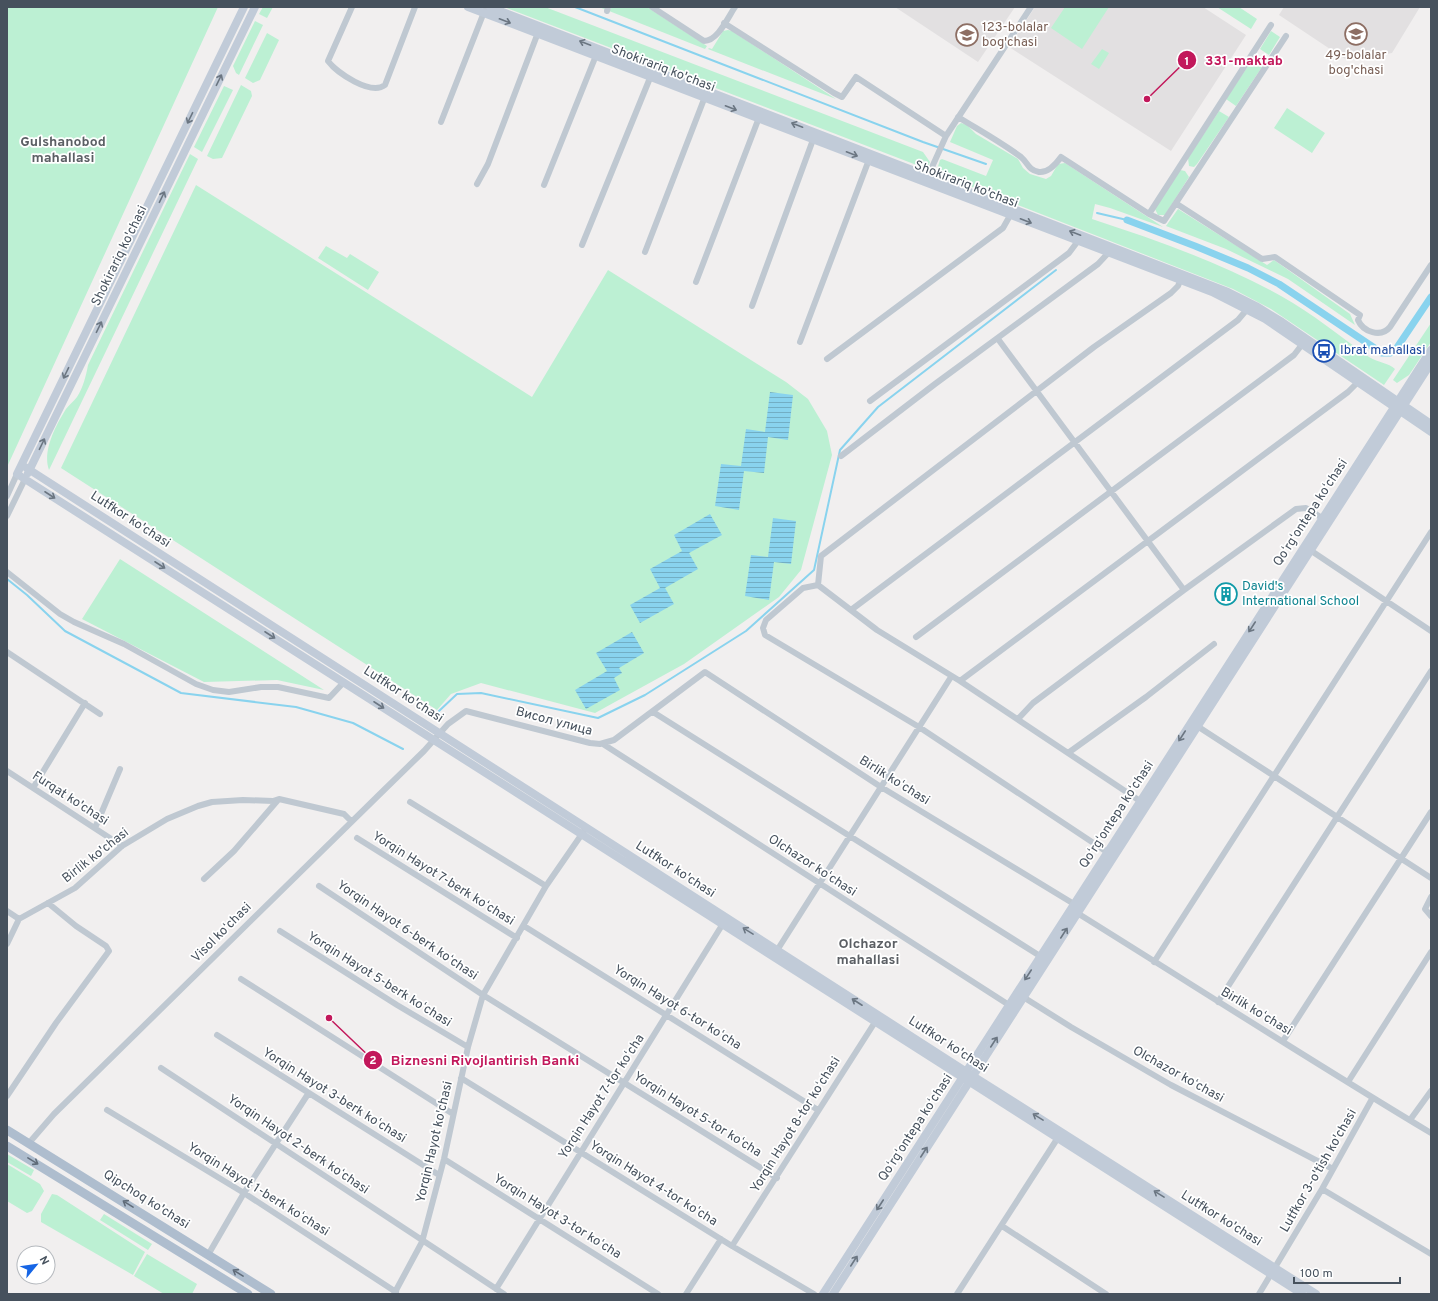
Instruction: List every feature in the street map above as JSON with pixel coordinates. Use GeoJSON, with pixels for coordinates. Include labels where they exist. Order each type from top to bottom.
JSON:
{"type":"FeatureCollection","features":[{"type":"Feature","properties":{"kind":"main road","name":"Shokirariq ko'chasi"},"geometry":{"type":"LineString","coordinates":[[18,474],[244,7]]}},
{"type":"Feature","properties":{"kind":"main road","name":"Shokirariq ko'chasi"},"geometry":{"type":"LineString","coordinates":[[25,479],[255,7]]}},
{"type":"Feature","properties":{"kind":"main road","name":"Shokirariq ko'chasi"},"geometry":{"type":"LineString","coordinates":[[468,7],[485,10],[598,52],[1182,277],[1249,306],[1305,341],[1361,379],[1431,432]]}},
{"type":"Feature","properties":{"kind":"main road","name":"Shokirariq ko'chasi"},"geometry":{"type":"LineString","coordinates":[[490,7],[539,30]]}},
{"type":"Feature","properties":{"kind":"main road","name":"Shokirariq ko'chasi"},"geometry":{"type":"LineString","coordinates":[[870,157],[928,176],[1078,241],[1111,250]]}},
{"type":"Feature","properties":{"kind":"main road","name":"Qoʻrgʻontepa koʻchasi"},"geometry":{"type":"LineString","coordinates":[[823,1294],[1020,995],[1398,406],[1431,350]]}},
{"type":"Feature","properties":{"kind":"main road","name":"Qoʻrgʻontepa koʻchasi"},"geometry":{"type":"LineString","coordinates":[[1307,548],[1322,518],[1398,406],[1431,363]]}},
{"type":"Feature","properties":{"kind":"main road","name":"Shokirariq ko'chasi"},"geometry":{"type":"LineString","coordinates":[[1398,406],[1431,424]]}},
{"type":"Feature","properties":{"kind":"main road","name":"Lutfkor ko'chasi"},"geometry":{"type":"LineString","coordinates":[[22,464],[439,733],[584,831],[967,1077],[1273,1271],[1316,1294]]}},
{"type":"Feature","properties":{"kind":"main road","name":"Lutfkor ko'chasi"},"geometry":{"type":"LineString","coordinates":[[18,474],[433,740],[584,831]]}},
{"type":"Feature","properties":{"kind":"main road","name":"Qoʻrgʻontepa koʻchasi"},"geometry":{"type":"LineString","coordinates":[[833,1294],[967,1077],[1009,1005],[1020,995],[1040,956],[1074,909],[1107,852],[1140,801],[1194,724]]}},
{"type":"Feature","properties":{"kind":"main road","name":"Qipchoq ko'chasi"},"geometry":{"type":"LineString","coordinates":[[7,1130],[271,1294]]}},
{"type":"Feature","properties":{"kind":"main road","name":"Qipchoq ko'chasi"},"geometry":{"type":"LineString","coordinates":[[7,1146],[176,1248],[248,1294]]}},
{"type":"Feature","properties":{"kind":"main road"},"geometry":{"type":"LineString","coordinates":[[176,1248],[176,1241],[182,1238]]}},
{"type":"Feature","properties":{"kind":"main road","name":"Lutfkor ko'chasi"},"geometry":{"type":"LineString","coordinates":[[1273,1271],[1302,1294]]}},
{"type":"Feature","properties":{"kind":"street"},"geometry":{"type":"LineString","coordinates":[[352,7],[328,61],[338,71],[371,89],[378,89],[385,84],[414,7]]}},
{"type":"Feature","properties":{"kind":"street"},"geometry":{"type":"LineString","coordinates":[[652,7],[704,41],[712,40],[735,7]]}},
{"type":"Feature","properties":{"kind":"street"},"geometry":{"type":"LineString","coordinates":[[928,176],[946,136],[1030,7]]}},
{"type":"Feature","properties":{"kind":"street"},"geometry":{"type":"LineString","coordinates":[[441,122],[485,10]]}},
{"type":"Feature","properties":{"kind":"street"},"geometry":{"type":"LineString","coordinates":[[724,23],[840,99],[856,77],[946,136]]}},
{"type":"Feature","properties":{"kind":"street"},"geometry":{"type":"LineString","coordinates":[[1149,214],[1271,25]]}},
{"type":"Feature","properties":{"kind":"street"},"geometry":{"type":"LineString","coordinates":[[476,184],[488,164],[539,30]]}},
{"type":"Feature","properties":{"kind":"street"},"geometry":{"type":"LineString","coordinates":[[958,117],[1022,158],[1031,170],[1041,172],[1048,170],[1055,165],[1061,157],[1149,214],[1164,221],[1177,204],[1286,36]]}},
{"type":"Feature","properties":{"kind":"street"},"geometry":{"type":"LineString","coordinates":[[544,185],[598,52]]}},
{"type":"Feature","properties":{"kind":"street"},"geometry":{"type":"LineString","coordinates":[[582,245],[652,74]]}},
{"type":"Feature","properties":{"kind":"street"},"geometry":{"type":"LineString","coordinates":[[645,252],[706,94]]}},
{"type":"Feature","properties":{"kind":"street"},"geometry":{"type":"LineString","coordinates":[[696,282],[760,115]]}},
{"type":"Feature","properties":{"kind":"street"},"geometry":{"type":"LineString","coordinates":[[752,306],[814,136]]}},
{"type":"Feature","properties":{"kind":"street"},"geometry":{"type":"LineString","coordinates":[[800,342],[870,157]]}},
{"type":"Feature","properties":{"kind":"street"},"geometry":{"type":"LineString","coordinates":[[1177,204],[1262,259],[1275,257],[1360,315],[1358,320],[1359,324],[1376,333],[1384,333],[1390,327],[1431,265]]}},
{"type":"Feature","properties":{"kind":"street"},"geometry":{"type":"LineString","coordinates":[[827,359],[1003,228],[1012,212]]}},
{"type":"Feature","properties":{"kind":"street"},"geometry":{"type":"LineString","coordinates":[[870,401],[1069,253],[1078,241]]}},
{"type":"Feature","properties":{"kind":"street"},"geometry":{"type":"LineString","coordinates":[[841,456],[935,384],[1098,264],[1111,250]]}},
{"type":"Feature","properties":{"kind":"street"},"geometry":{"type":"LineString","coordinates":[[818,585],[821,556],[1100,342],[1171,293],[1182,277]]}},
{"type":"Feature","properties":{"kind":"street"},"geometry":{"type":"LineString","coordinates":[[851,610],[1238,320],[1249,306]]}},
{"type":"Feature","properties":{"kind":"street"},"geometry":{"type":"LineString","coordinates":[[998,338],[1184,590]]}},
{"type":"Feature","properties":{"kind":"street"},"geometry":{"type":"LineString","coordinates":[[916,637],[1294,355],[1305,341]]}},
{"type":"Feature","properties":{"kind":"street"},"geometry":{"type":"LineString","coordinates":[[960,681],[1348,392],[1361,379]]}},
{"type":"Feature","properties":{"kind":"street","name":"Shokirariq ko'chasi"},"geometry":{"type":"LineString","coordinates":[[7,496],[18,474]]}},
{"type":"Feature","properties":{"kind":"street","name":"Shokirariq ko'chasi"},"geometry":{"type":"LineString","coordinates":[[7,516],[25,479]]}},
{"type":"Feature","properties":{"kind":"street"},"geometry":{"type":"LineString","coordinates":[[1018,719],[1033,703],[1184,590],[1296,509],[1306,508],[1322,518]]}},
{"type":"Feature","properties":{"kind":"street"},"geometry":{"type":"LineString","coordinates":[[1154,962],[1273,775],[1431,532]]}},
{"type":"Feature","properties":{"kind":"street"},"geometry":{"type":"LineString","coordinates":[[1307,548],[1431,631]]}},
{"type":"Feature","properties":{"kind":"street"},"geometry":{"type":"LineString","coordinates":[[7,572],[60,614],[74,622],[124,644],[196,684],[213,690],[229,692],[261,687],[278,687],[330,698],[344,682]]}},
{"type":"Feature","properties":{"kind":"street"},"geometry":{"type":"LineString","coordinates":[[1107,852],[919,728],[765,635],[763,628],[766,620],[803,588],[818,585],[877,630],[951,677],[960,681],[1140,801]]}},
{"type":"Feature","properties":{"kind":"street"},"geometry":{"type":"LineString","coordinates":[[1068,753],[1146,697],[1214,644]]}},
{"type":"Feature","properties":{"kind":"street"},"geometry":{"type":"LineString","coordinates":[[7,652],[100,714]]}},
{"type":"Feature","properties":{"kind":"street"},"geometry":{"type":"LineString","coordinates":[[1218,1002],[1431,671]]}},
{"type":"Feature","properties":{"kind":"street","name":"Висол улица"},"geometry":{"type":"LineString","coordinates":[[433,740],[459,715],[470,711],[590,743],[603,744],[614,740],[705,672]]}},
{"type":"Feature","properties":{"kind":"street","name":"Birlik koʻchasi"},"geometry":{"type":"LineString","coordinates":[[705,672],[1154,962],[1283,1041],[1372,1099],[1431,1133]]}},
{"type":"Feature","properties":{"kind":"street"},"geometry":{"type":"LineString","coordinates":[[775,953],[820,885],[951,677]]}},
{"type":"Feature","properties":{"kind":"street"},"geometry":{"type":"LineString","coordinates":[[33,788],[85,703]]}},
{"type":"Feature","properties":{"kind":"street"},"geometry":{"type":"LineString","coordinates":[[653,712],[1040,956]]}},
{"type":"Feature","properties":{"kind":"street"},"geometry":{"type":"LineString","coordinates":[[1194,724],[1431,878]]}},
{"type":"Feature","properties":{"kind":"street","name":"Visol koʻchasi"},"geometry":{"type":"LineString","coordinates":[[29,1143],[60,1108],[433,740]]}},
{"type":"Feature","properties":{"kind":"street","name":"Olchazor koʻchasi"},"geometry":{"type":"LineString","coordinates":[[603,744],[820,885],[1009,1005]]}},
{"type":"Feature","properties":{"kind":"street"},"geometry":{"type":"LineString","coordinates":[[95,828],[120,769]]}},
{"type":"Feature","properties":{"kind":"street","name":"Furqat ko'chasi"},"geometry":{"type":"LineString","coordinates":[[7,771],[122,846]]}},
{"type":"Feature","properties":{"kind":"street"},"geometry":{"type":"LineString","coordinates":[[204,879],[234,851],[279,799]]}},
{"type":"Feature","properties":{"kind":"street","name":"Birlik ko'chasi"},"geometry":{"type":"LineString","coordinates":[[19,919],[75,888],[122,846],[167,819],[198,806],[227,800],[272,801],[279,799],[344,814],[351,821]]}},
{"type":"Feature","properties":{"kind":"street"},"geometry":{"type":"LineString","coordinates":[[410,802],[546,886]]}},
{"type":"Feature","properties":{"kind":"street"},"geometry":{"type":"LineString","coordinates":[[1283,1041],[1431,812]]}},
{"type":"Feature","properties":{"kind":"street","name":"Yorqin Hayot ko'chasi"},"geometry":{"type":"LineString","coordinates":[[395,1293],[422,1242],[444,1159],[468,1047],[483,995],[546,886],[584,831]]}},
{"type":"Feature","properties":{"kind":"street","name":"Yorqin Hayot 7-berk koʻchasi"},"geometry":{"type":"LineString","coordinates":[[357,838],[517,938]]}},
{"type":"Feature","properties":{"kind":"street","name":"Yorqin Hayot 6-berk koʻchasi"},"geometry":{"type":"LineString","coordinates":[[320,886],[483,995]]}},
{"type":"Feature","properties":{"kind":"street"},"geometry":{"type":"LineString","coordinates":[[1431,897],[1425,909],[1431,916]]}},
{"type":"Feature","properties":{"kind":"street"},"geometry":{"type":"LineString","coordinates":[[7,1096],[60,1018],[109,951],[106,946],[76,926],[48,903]]}},
{"type":"Feature","properties":{"kind":"street"},"geometry":{"type":"LineString","coordinates":[[7,911],[19,919],[7,944]]}},
{"type":"Feature","properties":{"kind":"street","name":"Yorqin Hayot 7-tor koʻcha"},"geometry":{"type":"LineString","coordinates":[[496,1289],[580,1151],[625,1083],[724,921]]}},
{"type":"Feature","properties":{"kind":"street","name":"Yorqin Hayot 6-tor koʻcha"},"geometry":{"type":"LineString","coordinates":[[524,926],[818,1110]]}},
{"type":"Feature","properties":{"kind":"street","name":"Yorqin Hayot 5-berk koʻchasi"},"geometry":{"type":"LineString","coordinates":[[280,931],[397,1005],[468,1047]]}},
{"type":"Feature","properties":{"kind":"street"},"geometry":{"type":"LineString","coordinates":[[1348,1082],[1431,952]]}},
{"type":"Feature","properties":{"kind":"street"},"geometry":{"type":"LineString","coordinates":[[241,979],[453,1114]]}},
{"type":"Feature","properties":{"kind":"street","name":"Yorqin Hayot 5-tor koʻcha"},"geometry":{"type":"LineString","coordinates":[[483,995],[777,1178]]}},
{"type":"Feature","properties":{"kind":"street","name":"Olchazor koʻchasi"},"geometry":{"type":"LineString","coordinates":[[1020,995],[1071,1027],[1171,1085],[1333,1169]]}},
{"type":"Feature","properties":{"kind":"street","name":"Yorqin Hayot 8-tor koʻchasi"},"geometry":{"type":"LineString","coordinates":[[732,1246],[777,1178],[818,1110],[877,1019]]}},
{"type":"Feature","properties":{"kind":"street","name":"Yorqin Hayot 3-berk koʻchasi"},"geometry":{"type":"LineString","coordinates":[[217,1035],[308,1094],[439,1175]]}},
{"type":"Feature","properties":{"kind":"street","name":"Yorqin Hayot 2-berk koʻchasi"},"geometry":{"type":"LineString","coordinates":[[161,1068],[276,1143],[422,1242],[504,1294]]}},
{"type":"Feature","properties":{"kind":"street","name":"Yorqin Hayot 4-tor koʻcha"},"geometry":{"type":"LineString","coordinates":[[461,1078],[732,1246],[814,1294]]}},
{"type":"Feature","properties":{"kind":"street"},"geometry":{"type":"LineString","coordinates":[[1410,1120],[1431,1091]]}},
{"type":"Feature","properties":{"kind":"street"},"geometry":{"type":"LineString","coordinates":[[208,1255],[244,1194],[308,1094]]}},
{"type":"Feature","properties":{"kind":"street","name":"Lutfkor 3-o'tish ko'chasi"},"geometry":{"type":"LineString","coordinates":[[1259,1294],[1322,1189],[1372,1099]]}},
{"type":"Feature","properties":{"kind":"street","name":"Yorqin Hayot 1-berk koʻchasi"},"geometry":{"type":"LineString","coordinates":[[107,1110],[244,1194],[395,1293]]}},
{"type":"Feature","properties":{"kind":"street"},"geometry":{"type":"LineString","coordinates":[[957,1294],[1059,1135]]}},
{"type":"Feature","properties":{"kind":"street","name":"Yorqin Hayot 3-tor koʻcha"},"geometry":{"type":"LineString","coordinates":[[444,1159],[658,1294]]}},
{"type":"Feature","properties":{"kind":"street"},"geometry":{"type":"LineString","coordinates":[[1322,1189],[1431,1254]]}},
{"type":"Feature","properties":{"kind":"street"},"geometry":{"type":"LineString","coordinates":[[1002,1226],[1106,1294]]}},
{"type":"Feature","properties":{"kind":"street"},"geometry":{"type":"LineString","coordinates":[[686,1294],[721,1239]]}},
{"type":"Feature","properties":{"kind":"shaded area","name":"123-bolalar bog'chasi"},"geometry":{"type":"Polygon","coordinates":[[[895,7],[1015,7],[978,62],[895,7]]]}},
{"type":"Feature","properties":{"kind":"shaded area"},"geometry":{"type":"Polygon","coordinates":[[[1035,7],[1203,7],[1246,35],[1171,151],[1009,47],[1035,7]]]}},
{"type":"Feature","properties":{"kind":"shaded area","name":"49-bolalar bog'chasi"},"geometry":{"type":"Polygon","coordinates":[[[1284,7],[1420,7],[1392,53],[1348,61],[1279,15],[1284,7]]]}},
{"type":"Feature","properties":{"kind":"green space"},"geometry":{"type":"Polygon","coordinates":[[[7,7],[218,7],[7,467],[7,7]]]}},
{"type":"Feature","properties":{"kind":"green space"},"geometry":{"type":"Polygon","coordinates":[[[263,7],[273,7],[267,18],[259,14],[263,7]]]}},
{"type":"Feature","properties":{"kind":"green space"},"geometry":{"type":"Polygon","coordinates":[[[504,7],[545,7],[923,152],[930,162],[927,169],[504,7]]]}},
{"type":"Feature","properties":{"kind":"green space"},"geometry":{"type":"Polygon","coordinates":[[[612,7],[647,7],[707,46],[705,49],[609,11],[612,7]]]}},
{"type":"Feature","properties":{"kind":"green space"},"geometry":{"type":"Polygon","coordinates":[[[1065,7],[1109,7],[1082,49],[1051,28],[1065,7]]]}},
{"type":"Feature","properties":{"kind":"green space"},"geometry":{"type":"Polygon","coordinates":[[[1217,7],[1239,7],[1257,19],[1251,29],[1217,7]]]}},
{"type":"Feature","properties":{"kind":"green space"},"geometry":{"type":"Polygon","coordinates":[[[255,21],[263,25],[239,75],[236,73],[233,66],[255,21]]]}},
{"type":"Feature","properties":{"kind":"green space"},"geometry":{"type":"Polygon","coordinates":[[[723,31],[732,31],[836,99],[708,49],[712,49],[723,31]]]}},
{"type":"Feature","properties":{"kind":"green space"},"geometry":{"type":"Polygon","coordinates":[[[1271,31],[1280,37],[1269,55],[1260,49],[1271,31]]]}},
{"type":"Feature","properties":{"kind":"green space"},"geometry":{"type":"Polygon","coordinates":[[[267,33],[279,40],[260,80],[253,83],[245,78],[267,33]]]}},
{"type":"Feature","properties":{"kind":"green space"},"geometry":{"type":"Polygon","coordinates":[[[1102,49],[1109,53],[1099,69],[1091,64],[1102,49]]]}},
{"type":"Feature","properties":{"kind":"green space"},"geometry":{"type":"Polygon","coordinates":[[[1252,60],[1262,67],[1236,106],[1226,99],[1252,60]]]}},
{"type":"Feature","properties":{"kind":"green space"},"geometry":{"type":"Polygon","coordinates":[[[241,85],[251,91],[252,96],[222,158],[213,159],[207,156],[241,85]]]}},
{"type":"Feature","properties":{"kind":"green space"},"geometry":{"type":"Polygon","coordinates":[[[224,86],[233,90],[202,152],[194,147],[224,86]]]}},
{"type":"Feature","properties":{"kind":"green space"},"geometry":{"type":"Polygon","coordinates":[[[1287,108],[1325,133],[1312,153],[1274,128],[1287,108]]]}},
{"type":"Feature","properties":{"kind":"green space"},"geometry":{"type":"Polygon","coordinates":[[[1219,111],[1229,117],[1197,164],[1194,167],[1189,166],[1188,158],[1219,111]]]}},
{"type":"Feature","properties":{"kind":"green space"},"geometry":{"type":"Polygon","coordinates":[[[961,123],[967,125],[976,134],[1018,159],[1023,168],[1030,174],[1046,179],[1051,176],[1058,164],[1065,163],[1163,227],[1095,204],[1092,219],[1188,253],[1259,284],[1304,310],[1369,357],[1390,365],[1395,369],[1384,385],[1271,309],[1233,289],[936,173],[940,160],[942,159],[986,176],[993,160],[950,142],[957,126],[961,123]]]}},
{"type":"Feature","properties":{"kind":"green space"},"geometry":{"type":"Polygon","coordinates":[[[190,154],[198,159],[49,470],[47,455],[54,430],[66,409],[81,390],[88,365],[190,154]]]}},
{"type":"Feature","properties":{"kind":"green space"},"geometry":{"type":"Polygon","coordinates":[[[1180,170],[1185,171],[1189,177],[1165,215],[1158,215],[1155,209],[1180,170]]]}},
{"type":"Feature","properties":{"kind":"green space"},"geometry":{"type":"Polygon","coordinates":[[[196,185],[532,397],[608,270],[786,382],[808,399],[827,431],[832,455],[801,570],[779,597],[684,664],[595,713],[481,683],[451,694],[437,710],[61,468],[196,185]]]}},
{"type":"Feature","properties":{"kind":"green space"},"geometry":{"type":"Polygon","coordinates":[[[1178,209],[1267,265],[1274,260],[1350,314],[1355,325],[1288,279],[1226,249],[1166,226],[1178,209]]]}},
{"type":"Feature","properties":{"kind":"green space"},"geometry":{"type":"Polygon","coordinates":[[[326,246],[347,258],[350,254],[379,272],[368,290],[318,258],[326,246]]]}},
{"type":"Feature","properties":{"kind":"green space"},"geometry":{"type":"Polygon","coordinates":[[[1431,323],[1431,342],[1409,375],[1397,383],[1393,380],[1431,323]]]}},
{"type":"Feature","properties":{"kind":"green space"},"geometry":{"type":"Polygon","coordinates":[[[120,559],[324,690],[277,680],[204,682],[82,619],[120,559]]]}},
{"type":"Feature","properties":{"kind":"green space"},"geometry":{"type":"Polygon","coordinates":[[[7,1154],[34,1170],[31,1176],[7,1162],[7,1154]]]}},
{"type":"Feature","properties":{"kind":"green space"},"geometry":{"type":"Polygon","coordinates":[[[7,1164],[40,1184],[44,1191],[32,1211],[27,1213],[7,1201],[7,1164]]]}},
{"type":"Feature","properties":{"kind":"green space"},"geometry":{"type":"Polygon","coordinates":[[[52,1194],[57,1195],[145,1252],[133,1275],[41,1222],[41,1214],[52,1194]]]}},
{"type":"Feature","properties":{"kind":"green space"},"geometry":{"type":"Polygon","coordinates":[[[104,1214],[152,1244],[148,1250],[100,1220],[104,1214]]]}},
{"type":"Feature","properties":{"kind":"green space"},"geometry":{"type":"Polygon","coordinates":[[[147,1254],[197,1284],[192,1294],[164,1294],[134,1276],[147,1254]]]}},
{"type":"Feature","properties":{"kind":"water"},"geometry":{"type":"Polygon","coordinates":[[[770,392],[793,395],[788,440],[768,437],[764,473],[744,471],[739,510],[715,506],[721,464],[741,466],[746,429],[765,432],[770,392]]]}},
{"type":"Feature","properties":{"kind":"water"},"geometry":{"type":"Polygon","coordinates":[[[710,514],[722,535],[689,553],[698,569],[665,588],[674,604],[640,623],[630,605],[660,588],[650,569],[682,551],[674,535],[710,514]]]}},
{"type":"Feature","properties":{"kind":"water"},"geometry":{"type":"Polygon","coordinates":[[[773,518],[796,521],[791,564],[774,562],[769,600],[745,596],[751,555],[768,557],[773,518]]]}},
{"type":"Feature","properties":{"kind":"water"},"geometry":{"type":"Polygon","coordinates":[[[632,632],[644,653],[619,668],[622,673],[614,678],[620,690],[586,709],[575,690],[607,671],[596,653],[632,632]]]}},
{"type":"Feature","properties":{"kind":"waterway"},"geometry":{"type":"LineString","coordinates":[[575,7],[923,142],[986,164]]}},
{"type":"Feature","properties":{"kind":"waterway"},"geometry":{"type":"LineString","coordinates":[[1097,213],[1127,220]]}},
{"type":"Feature","properties":{"kind":"waterway"},"geometry":{"type":"LineString","coordinates":[[1127,220],[1248,268],[1279,284],[1382,353],[1390,353],[1396,349],[1431,297]]}},
{"type":"Feature","properties":{"kind":"waterway"},"geometry":{"type":"LineString","coordinates":[[439,711],[457,694],[481,693],[598,718],[645,695],[746,631],[814,570],[840,450],[878,407],[1056,270]]}},
{"type":"Feature","properties":{"kind":"waterway"},"geometry":{"type":"LineString","coordinates":[[7,579],[27,595],[65,631],[181,693],[296,707],[353,723],[403,749]]}},
{"type":"Feature","properties":{"kind":"place","name":"49-bolalar bog'chasi"},"geometry":{"type":"Point","coordinates":[1356,34]}},
{"type":"Feature","properties":{"kind":"place","name":"123-bolalar bog'chasi"},"geometry":{"type":"Point","coordinates":[967,35]}},
{"type":"Feature","properties":{"kind":"place","name":"331-maktab"},"geometry":{"type":"Point","coordinates":[1147,99]}},
{"type":"Feature","properties":{"kind":"place","name":"Ibrat mahallasi"},"geometry":{"type":"Point","coordinates":[1324,351]}},
{"type":"Feature","properties":{"kind":"place","name":"David's International School"},"geometry":{"type":"Point","coordinates":[1226,594]}},
{"type":"Feature","properties":{"kind":"place","name":"Biznesni Rivojlantirish Banki"},"geometry":{"type":"Point","coordinates":[329,1018]}},
{"type":"Feature","properties":{"kind":"district","name":"Gulshanobod mahallasi"},"geometry":{"type":"Point","coordinates":[63,150]}},
{"type":"Feature","properties":{"kind":"district","name":"Olchazor mahallasi"},"geometry":{"type":"Point","coordinates":[868,952]}}]}
